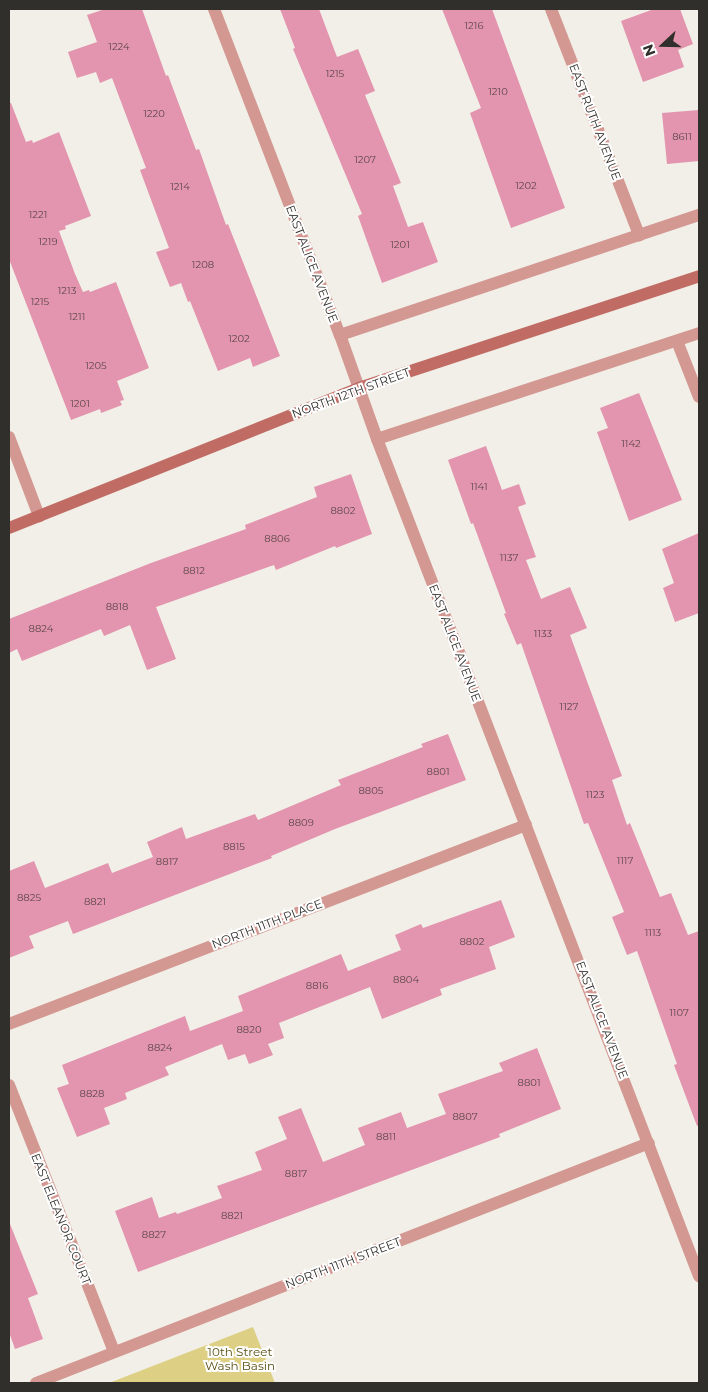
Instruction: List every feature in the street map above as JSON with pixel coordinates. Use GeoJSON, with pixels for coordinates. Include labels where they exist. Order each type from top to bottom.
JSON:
{"type":"FeatureCollection","features":[{"type":"Feature","properties":{"kind":"street","name":"EAST ALICE AVENUE"},"geometry":{"type":"LineString","coordinates":[[214,9],[699,1276]]}},
{"type":"Feature","properties":{"kind":"street","name":"EAST RUTH AVENUE"},"geometry":{"type":"LineString","coordinates":[[551,9],[639,235]]}},
{"type":"Feature","properties":{"kind":"street"},"geometry":{"type":"LineString","coordinates":[[340,335],[699,215]]}},
{"type":"Feature","properties":{"kind":"street","name":"NORTH 12TH STREET"},"geometry":{"type":"LineString","coordinates":[[9,528],[358,388],[699,276]]}},
{"type":"Feature","properties":{"kind":"street"},"geometry":{"type":"LineString","coordinates":[[377,439],[699,333]]}},
{"type":"Feature","properties":{"kind":"street"},"geometry":{"type":"LineString","coordinates":[[677,340],[699,397]]}},
{"type":"Feature","properties":{"kind":"street"},"geometry":{"type":"LineString","coordinates":[[9,437],[39,516]]}},
{"type":"Feature","properties":{"kind":"street","name":"NORTH 11TH PLACE"},"geometry":{"type":"LineString","coordinates":[[9,1024],[526,824]]}},
{"type":"Feature","properties":{"kind":"street","name":"EAST ELEANOR COURT"},"geometry":{"type":"LineString","coordinates":[[9,1085],[114,1352]]}},
{"type":"Feature","properties":{"kind":"street","name":"NORTH 11TH STREET"},"geometry":{"type":"LineString","coordinates":[[36,1383],[649,1143]]}},
{"type":"Feature","properties":{"kind":"green space","name":"10th Street Wash Basin"},"geometry":{"type":"Polygon","coordinates":[[[253,1327],[275,1383],[109,1383],[253,1327]]]}},
{"type":"Feature","properties":{"kind":"building"},"geometry":{"type":"Polygon","coordinates":[[[105,9],[142,9],[166,76],[168,75],[196,150],[199,149],[226,225],[228,224],[280,356],[253,367],[250,358],[218,371],[181,283],[170,287],[156,252],[169,248],[140,170],[146,168],[112,78],[100,83],[96,72],[77,78],[68,52],[97,42],[87,15],[105,9]]]}},
{"type":"Feature","properties":{"kind":"building"},"geometry":{"type":"Polygon","coordinates":[[[280,9],[319,9],[337,57],[358,49],[375,91],[365,95],[401,183],[393,186],[408,227],[423,222],[438,262],[382,283],[358,216],[362,214],[293,49],[295,48],[280,9]]]}},
{"type":"Feature","properties":{"kind":"building"},"geometry":{"type":"Polygon","coordinates":[[[442,9],[492,9],[565,208],[511,228],[470,113],[481,108],[442,9]]]}},
{"type":"Feature","properties":{"kind":"building"},"geometry":{"type":"Polygon","coordinates":[[[654,9],[680,9],[693,44],[678,50],[684,67],[643,82],[621,21],[654,9]]]}},
{"type":"Feature","properties":{"kind":"building"},"geometry":{"type":"Polygon","coordinates":[[[9,103],[11,103],[26,142],[32,140],[33,143],[59,132],[91,216],[65,226],[66,229],[59,231],[75,274],[83,292],[89,290],[90,292],[116,282],[149,368],[117,381],[124,400],[120,401],[122,405],[101,413],[100,409],[71,420],[9,259],[9,103]]]}},
{"type":"Feature","properties":{"kind":"building"},"geometry":{"type":"Polygon","coordinates":[[[699,110],[699,161],[667,164],[662,113],[699,110]]]}},
{"type":"Feature","properties":{"kind":"building"},"geometry":{"type":"Polygon","coordinates":[[[639,393],[682,500],[629,521],[597,432],[608,428],[600,408],[639,393]]]}},
{"type":"Feature","properties":{"kind":"building"},"geometry":{"type":"Polygon","coordinates":[[[486,446],[502,490],[519,484],[526,504],[518,507],[536,557],[526,560],[541,599],[570,587],[587,628],[570,635],[622,776],[612,780],[627,825],[630,823],[660,897],[671,893],[688,935],[699,931],[699,1125],[697,1126],[674,1065],[677,1064],[637,951],[627,955],[612,917],[624,912],[588,823],[584,824],[521,643],[517,645],[504,614],[506,613],[448,460],[486,446]]]}},
{"type":"Feature","properties":{"kind":"building"},"geometry":{"type":"Polygon","coordinates":[[[351,474],[372,534],[336,548],[335,546],[276,570],[274,565],[156,607],[176,659],[147,670],[130,625],[104,636],[101,629],[22,661],[17,649],[9,653],[9,619],[151,563],[246,529],[245,525],[317,497],[314,487],[351,474]]]}},
{"type":"Feature","properties":{"kind":"building"},"geometry":{"type":"Polygon","coordinates":[[[699,533],[699,613],[675,622],[663,588],[674,583],[662,549],[699,533]]]}},
{"type":"Feature","properties":{"kind":"building"},"geometry":{"type":"Polygon","coordinates":[[[448,734],[466,780],[335,829],[271,856],[272,858],[73,934],[68,921],[29,936],[34,948],[9,958],[9,871],[34,861],[45,888],[108,863],[112,873],[153,857],[147,842],[182,827],[186,839],[255,814],[258,820],[341,785],[338,780],[423,747],[421,744],[448,734]]]}},
{"type":"Feature","properties":{"kind":"building"},"geometry":{"type":"Polygon","coordinates":[[[501,900],[515,937],[489,947],[496,969],[440,989],[442,995],[382,1019],[370,987],[279,1023],[284,1038],[268,1044],[273,1055],[249,1064],[245,1054],[228,1060],[222,1044],[165,1067],[169,1075],[125,1093],[127,1099],[104,1108],[110,1124],[77,1137],[57,1088],[69,1084],[62,1065],[185,1016],[190,1031],[243,1011],[238,996],[341,954],[348,971],[401,950],[395,935],[421,924],[423,928],[501,900]]]}},
{"type":"Feature","properties":{"kind":"building"},"geometry":{"type":"Polygon","coordinates":[[[537,1048],[561,1109],[499,1134],[500,1137],[138,1272],[115,1211],[152,1197],[159,1218],[176,1212],[177,1214],[222,1198],[217,1186],[262,1170],[255,1152],[287,1139],[278,1117],[301,1108],[323,1162],[365,1145],[358,1128],[401,1112],[407,1128],[446,1114],[438,1094],[503,1071],[499,1063],[537,1048]]]}},
{"type":"Feature","properties":{"kind":"building"},"geometry":{"type":"Polygon","coordinates":[[[10,1224],[38,1294],[28,1298],[43,1339],[15,1349],[9,1332],[10,1224]]]}}]}
